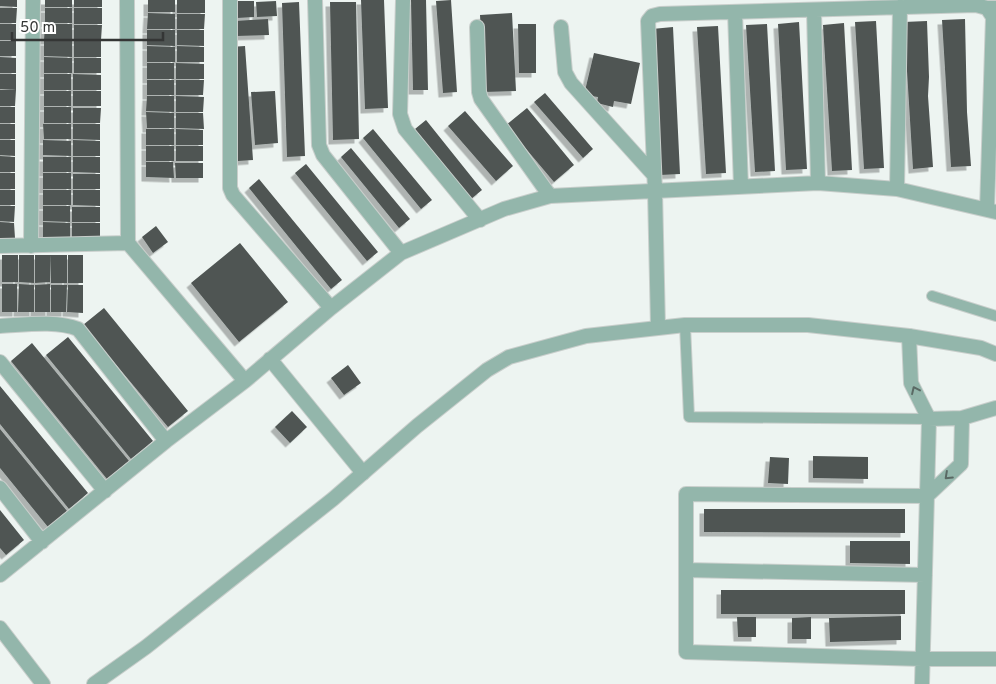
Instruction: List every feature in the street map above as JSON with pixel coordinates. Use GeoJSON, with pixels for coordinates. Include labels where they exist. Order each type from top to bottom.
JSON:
{"type":"FeatureCollection","features":[{"type":"Feature","properties":{"kind":"street"},"geometry":{"type":"LineString","coordinates":[[31,246],[33,0]]}},
{"type":"Feature","properties":{"kind":"street"},"geometry":{"type":"LineString","coordinates":[[127,0],[128,244],[245,381]]}},
{"type":"Feature","properties":{"kind":"street"},"geometry":{"type":"LineString","coordinates":[[230,0],[230,188],[232,195],[331,308]]}},
{"type":"Feature","properties":{"kind":"street"},"geometry":{"type":"LineString","coordinates":[[315,0],[319,145],[323,155],[401,253]]}},
{"type":"Feature","properties":{"kind":"street"},"geometry":{"type":"LineString","coordinates":[[403,0],[400,114],[405,129],[480,220]]}},
{"type":"Feature","properties":{"kind":"street"},"geometry":{"type":"LineString","coordinates":[[0,575],[166,441],[245,381],[331,308],[401,253],[504,209],[550,196],[655,191],[741,187],[818,183],[897,190],[991,211],[991,8],[976,5],[660,14],[652,16],[648,21],[655,191],[658,327]]}},
{"type":"Feature","properties":{"kind":"street"},"geometry":{"type":"LineString","coordinates":[[897,190],[900,7]]}},
{"type":"Feature","properties":{"kind":"street"},"geometry":{"type":"LineString","coordinates":[[814,10],[818,183]]}},
{"type":"Feature","properties":{"kind":"street"},"geometry":{"type":"LineString","coordinates":[[735,12],[741,187]]}},
{"type":"Feature","properties":{"kind":"street"},"geometry":{"type":"LineString","coordinates":[[477,27],[479,92],[481,99],[550,196]]}},
{"type":"Feature","properties":{"kind":"street"},"geometry":{"type":"LineString","coordinates":[[561,27],[566,72],[571,83],[653,174]]}},
{"type":"Feature","properties":{"kind":"street"},"geometry":{"type":"LineString","coordinates":[[0,246],[128,244]]}},
{"type":"Feature","properties":{"kind":"street"},"geometry":{"type":"LineString","coordinates":[[0,326],[58,324],[70,325],[78,329],[166,441]]}},
{"type":"Feature","properties":{"kind":"street"},"geometry":{"type":"LineString","coordinates":[[94,684],[146,647],[333,499],[487,370],[509,357],[586,336],[685,325],[808,325],[909,336],[981,348],[996,354]]}},
{"type":"Feature","properties":{"kind":"street"},"geometry":{"type":"LineString","coordinates":[[909,336],[911,383],[929,419],[922,684]]}},
{"type":"Feature","properties":{"kind":"street"},"geometry":{"type":"LineString","coordinates":[[270,359],[363,473]]}},
{"type":"Feature","properties":{"kind":"street"},"geometry":{"type":"LineString","coordinates":[[0,362],[105,491]]}},
{"type":"Feature","properties":{"kind":"street"},"geometry":{"type":"LineString","coordinates":[[929,419],[962,418],[996,408]]}},
{"type":"Feature","properties":{"kind":"street"},"geometry":{"type":"LineString","coordinates":[[962,418],[961,464],[926,496],[686,494],[686,652],[922,659],[996,659]]}},
{"type":"Feature","properties":{"kind":"street"},"geometry":{"type":"LineString","coordinates":[[0,488],[42,542]]}},
{"type":"Feature","properties":{"kind":"street"},"geometry":{"type":"LineString","coordinates":[[686,570],[925,575]]}},
{"type":"Feature","properties":{"kind":"street"},"geometry":{"type":"LineString","coordinates":[[0,628],[43,684]]}},
{"type":"Feature","properties":{"kind":"lane"},"geometry":{"type":"LineString","coordinates":[[932,296],[996,316]]}},
{"type":"Feature","properties":{"kind":"lane"},"geometry":{"type":"LineString","coordinates":[[685,325],[689,417],[929,419]]}},
{"type":"Feature","properties":{"kind":"building"},"geometry":{"type":"Polygon","coordinates":[[[0,0],[17,0],[17,7],[0,6],[0,0]]]}},
{"type":"Feature","properties":{"kind":"building"},"geometry":{"type":"Polygon","coordinates":[[[45,0],[72,0],[72,7],[45,7],[45,0]]]}},
{"type":"Feature","properties":{"kind":"building"},"geometry":{"type":"Polygon","coordinates":[[[74,0],[102,0],[102,7],[74,7],[74,0]]]}},
{"type":"Feature","properties":{"kind":"building"},"geometry":{"type":"Polygon","coordinates":[[[148,0],[175,0],[175,12],[148,12],[148,0]]]}},
{"type":"Feature","properties":{"kind":"building"},"geometry":{"type":"Polygon","coordinates":[[[177,0],[205,0],[205,13],[177,13],[177,0]]]}},
{"type":"Feature","properties":{"kind":"building"},"geometry":{"type":"Polygon","coordinates":[[[361,0],[384,0],[388,108],[365,109],[361,0]]]}},
{"type":"Feature","properties":{"kind":"building"},"geometry":{"type":"Polygon","coordinates":[[[411,0],[426,0],[428,90],[413,90],[411,0]]]}},
{"type":"Feature","properties":{"kind":"building"},"geometry":{"type":"Polygon","coordinates":[[[451,0],[457,92],[443,93],[436,1],[451,0]]]}},
{"type":"Feature","properties":{"kind":"building"},"geometry":{"type":"Polygon","coordinates":[[[236,1],[254,1],[254,17],[237,18],[236,1]]]}},
{"type":"Feature","properties":{"kind":"building"},"geometry":{"type":"Polygon","coordinates":[[[276,1],[277,16],[257,17],[256,2],[276,1]]]}},
{"type":"Feature","properties":{"kind":"building"},"geometry":{"type":"Polygon","coordinates":[[[299,2],[305,156],[287,157],[282,3],[299,2]]]}},
{"type":"Feature","properties":{"kind":"building"},"geometry":{"type":"Polygon","coordinates":[[[330,2],[356,2],[359,139],[333,140],[330,2]]]}},
{"type":"Feature","properties":{"kind":"building"},"geometry":{"type":"Polygon","coordinates":[[[0,8],[17,8],[16,23],[0,23],[0,8]]]}},
{"type":"Feature","properties":{"kind":"building"},"geometry":{"type":"Polygon","coordinates":[[[45,8],[72,8],[72,23],[45,23],[45,8]]]}},
{"type":"Feature","properties":{"kind":"building"},"geometry":{"type":"Polygon","coordinates":[[[74,8],[102,8],[102,24],[74,24],[74,8]]]}},
{"type":"Feature","properties":{"kind":"building"},"geometry":{"type":"Polygon","coordinates":[[[148,13],[175,14],[175,29],[147,29],[148,13]]]}},
{"type":"Feature","properties":{"kind":"building"},"geometry":{"type":"Polygon","coordinates":[[[512,13],[516,91],[484,92],[480,15],[512,13]]]}},
{"type":"Feature","properties":{"kind":"building"},"geometry":{"type":"Polygon","coordinates":[[[177,14],[205,14],[204,29],[177,29],[177,14]]]}},
{"type":"Feature","properties":{"kind":"building"},"geometry":{"type":"Polygon","coordinates":[[[268,19],[269,35],[236,36],[235,21],[268,19]]]}},
{"type":"Feature","properties":{"kind":"building"},"geometry":{"type":"Polygon","coordinates":[[[965,19],[967,112],[971,166],[951,167],[942,20],[965,19]]]}},
{"type":"Feature","properties":{"kind":"building"},"geometry":{"type":"Polygon","coordinates":[[[876,21],[884,168],[864,169],[855,22],[876,21]]]}},
{"type":"Feature","properties":{"kind":"building"},"geometry":{"type":"Polygon","coordinates":[[[927,21],[928,96],[933,167],[913,169],[904,22],[927,21]]]}},
{"type":"Feature","properties":{"kind":"building"},"geometry":{"type":"Polygon","coordinates":[[[799,22],[807,169],[786,170],[778,24],[799,22]]]}},
{"type":"Feature","properties":{"kind":"building"},"geometry":{"type":"Polygon","coordinates":[[[844,23],[852,170],[832,171],[823,25],[844,23]]]}},
{"type":"Feature","properties":{"kind":"building"},"geometry":{"type":"Polygon","coordinates":[[[0,24],[16,24],[16,40],[0,40],[0,24]]]}},
{"type":"Feature","properties":{"kind":"building"},"geometry":{"type":"Polygon","coordinates":[[[45,24],[72,24],[72,40],[44,40],[45,24]]]}},
{"type":"Feature","properties":{"kind":"building"},"geometry":{"type":"Polygon","coordinates":[[[518,24],[536,24],[536,73],[519,73],[518,24]]]}},
{"type":"Feature","properties":{"kind":"building"},"geometry":{"type":"Polygon","coordinates":[[[767,24],[775,171],[755,172],[746,25],[767,24]]]}},
{"type":"Feature","properties":{"kind":"building"},"geometry":{"type":"Polygon","coordinates":[[[74,25],[102,25],[101,40],[74,40],[74,25]]]}},
{"type":"Feature","properties":{"kind":"building"},"geometry":{"type":"Polygon","coordinates":[[[718,26],[726,173],[706,174],[697,27],[718,26]]]}},
{"type":"Feature","properties":{"kind":"building"},"geometry":{"type":"Polygon","coordinates":[[[673,27],[680,174],[660,175],[652,29],[673,27]]]}},
{"type":"Feature","properties":{"kind":"building"},"geometry":{"type":"Polygon","coordinates":[[[147,30],[175,30],[175,46],[147,45],[147,30]]]}},
{"type":"Feature","properties":{"kind":"building"},"geometry":{"type":"Polygon","coordinates":[[[177,30],[204,30],[204,46],[177,45],[177,30]]]}},
{"type":"Feature","properties":{"kind":"building"},"geometry":{"type":"Polygon","coordinates":[[[0,41],[16,41],[16,56],[0,56],[0,41]]]}},
{"type":"Feature","properties":{"kind":"building"},"geometry":{"type":"Polygon","coordinates":[[[44,41],[72,41],[72,57],[44,56],[44,41]]]}},
{"type":"Feature","properties":{"kind":"building"},"geometry":{"type":"Polygon","coordinates":[[[74,41],[101,41],[101,57],[74,57],[74,41]]]}},
{"type":"Feature","properties":{"kind":"building"},"geometry":{"type":"Polygon","coordinates":[[[147,46],[175,47],[175,62],[147,62],[147,46]]]}},
{"type":"Feature","properties":{"kind":"building"},"geometry":{"type":"Polygon","coordinates":[[[177,46],[204,47],[204,62],[177,62],[177,46]]]}},
{"type":"Feature","properties":{"kind":"building"},"geometry":{"type":"Polygon","coordinates":[[[245,46],[253,160],[238,161],[230,47],[245,46]]]}},
{"type":"Feature","properties":{"kind":"building"},"geometry":{"type":"Polygon","coordinates":[[[594,53],[640,63],[631,104],[614,101],[613,107],[597,103],[598,97],[584,95],[594,53]]]}},
{"type":"Feature","properties":{"kind":"building"},"geometry":{"type":"Polygon","coordinates":[[[0,57],[16,58],[16,73],[0,73],[0,57]]]}},
{"type":"Feature","properties":{"kind":"building"},"geometry":{"type":"Polygon","coordinates":[[[44,57],[72,58],[72,73],[44,73],[44,57]]]}},
{"type":"Feature","properties":{"kind":"building"},"geometry":{"type":"Polygon","coordinates":[[[74,58],[101,58],[101,73],[74,73],[74,58]]]}},
{"type":"Feature","properties":{"kind":"building"},"geometry":{"type":"Polygon","coordinates":[[[147,63],[174,63],[174,79],[147,79],[147,63]]]}},
{"type":"Feature","properties":{"kind":"building"},"geometry":{"type":"Polygon","coordinates":[[[176,63],[204,64],[204,79],[176,79],[176,63]]]}},
{"type":"Feature","properties":{"kind":"building"},"geometry":{"type":"Polygon","coordinates":[[[0,74],[16,74],[16,90],[0,89],[0,74]]]}},
{"type":"Feature","properties":{"kind":"building"},"geometry":{"type":"Polygon","coordinates":[[[44,74],[71,74],[71,90],[44,90],[44,74]]]}},
{"type":"Feature","properties":{"kind":"building"},"geometry":{"type":"Polygon","coordinates":[[[73,74],[101,75],[101,90],[73,90],[73,74]]]}},
{"type":"Feature","properties":{"kind":"building"},"geometry":{"type":"Polygon","coordinates":[[[147,80],[174,80],[174,95],[147,95],[147,80]]]}},
{"type":"Feature","properties":{"kind":"building"},"geometry":{"type":"Polygon","coordinates":[[[176,80],[204,80],[203,95],[176,95],[176,80]]]}},
{"type":"Feature","properties":{"kind":"building"},"geometry":{"type":"Polygon","coordinates":[[[0,90],[16,90],[15,106],[0,106],[0,90]]]}},
{"type":"Feature","properties":{"kind":"building"},"geometry":{"type":"Polygon","coordinates":[[[44,91],[71,91],[71,106],[44,106],[44,91]]]}},
{"type":"Feature","properties":{"kind":"building"},"geometry":{"type":"Polygon","coordinates":[[[73,91],[101,91],[101,106],[73,106],[73,91]]]}},
{"type":"Feature","properties":{"kind":"building"},"geometry":{"type":"Polygon","coordinates":[[[275,91],[278,143],[255,145],[251,92],[275,91]]]}},
{"type":"Feature","properties":{"kind":"building"},"geometry":{"type":"Polygon","coordinates":[[[545,93],[593,149],[583,158],[534,102],[545,93]]]}},
{"type":"Feature","properties":{"kind":"building"},"geometry":{"type":"Polygon","coordinates":[[[147,96],[174,96],[174,112],[146,111],[147,96]]]}},
{"type":"Feature","properties":{"kind":"building"},"geometry":{"type":"Polygon","coordinates":[[[176,96],[204,97],[203,112],[176,112],[176,96]]]}},
{"type":"Feature","properties":{"kind":"building"},"geometry":{"type":"Polygon","coordinates":[[[0,107],[15,107],[15,123],[0,123],[0,107]]]}},
{"type":"Feature","properties":{"kind":"building"},"geometry":{"type":"Polygon","coordinates":[[[44,107],[71,107],[71,123],[44,123],[44,107]]]}},
{"type":"Feature","properties":{"kind":"building"},"geometry":{"type":"Polygon","coordinates":[[[73,108],[101,108],[100,123],[73,123],[73,108]]]}},
{"type":"Feature","properties":{"kind":"building"},"geometry":{"type":"Polygon","coordinates":[[[527,108],[574,165],[554,182],[506,125],[527,108]]]}},
{"type":"Feature","properties":{"kind":"building"},"geometry":{"type":"Polygon","coordinates":[[[465,111],[513,166],[496,181],[448,126],[465,111]]]}},
{"type":"Feature","properties":{"kind":"building"},"geometry":{"type":"Polygon","coordinates":[[[146,112],[174,113],[174,128],[147,128],[146,112]]]}},
{"type":"Feature","properties":{"kind":"building"},"geometry":{"type":"Polygon","coordinates":[[[176,113],[203,113],[204,129],[176,128],[176,113]]]}},
{"type":"Feature","properties":{"kind":"building"},"geometry":{"type":"Polygon","coordinates":[[[426,120],[482,190],[471,199],[415,129],[426,120]]]}},
{"type":"Feature","properties":{"kind":"building"},"geometry":{"type":"Polygon","coordinates":[[[0,124],[15,124],[15,139],[0,139],[0,124]]]}},
{"type":"Feature","properties":{"kind":"building"},"geometry":{"type":"Polygon","coordinates":[[[43,124],[71,124],[71,139],[44,139],[43,124]]]}},
{"type":"Feature","properties":{"kind":"building"},"geometry":{"type":"Polygon","coordinates":[[[73,124],[100,124],[100,140],[73,139],[73,124]]]}},
{"type":"Feature","properties":{"kind":"building"},"geometry":{"type":"Polygon","coordinates":[[[146,129],[174,129],[174,145],[146,145],[146,129]]]}},
{"type":"Feature","properties":{"kind":"building"},"geometry":{"type":"Polygon","coordinates":[[[176,129],[203,130],[203,145],[176,145],[176,129]]]}},
{"type":"Feature","properties":{"kind":"building"},"geometry":{"type":"Polygon","coordinates":[[[373,129],[432,200],[421,209],[363,138],[373,129]]]}},
{"type":"Feature","properties":{"kind":"building"},"geometry":{"type":"Polygon","coordinates":[[[0,140],[15,140],[15,156],[0,155],[0,140]]]}},
{"type":"Feature","properties":{"kind":"building"},"geometry":{"type":"Polygon","coordinates":[[[43,140],[71,141],[71,156],[43,155],[43,140]]]}},
{"type":"Feature","properties":{"kind":"building"},"geometry":{"type":"Polygon","coordinates":[[[73,140],[100,141],[100,156],[73,156],[73,140]]]}},
{"type":"Feature","properties":{"kind":"building"},"geometry":{"type":"Polygon","coordinates":[[[146,146],[174,146],[174,161],[146,161],[146,146]]]}},
{"type":"Feature","properties":{"kind":"building"},"geometry":{"type":"Polygon","coordinates":[[[176,146],[203,146],[203,161],[176,161],[176,146]]]}},
{"type":"Feature","properties":{"kind":"building"},"geometry":{"type":"Polygon","coordinates":[[[351,148],[410,219],[399,228],[341,157],[351,148]]]}},
{"type":"Feature","properties":{"kind":"building"},"geometry":{"type":"Polygon","coordinates":[[[0,156],[15,157],[15,172],[0,172],[0,156]]]}},
{"type":"Feature","properties":{"kind":"building"},"geometry":{"type":"Polygon","coordinates":[[[43,157],[71,157],[71,172],[43,172],[43,157]]]}},
{"type":"Feature","properties":{"kind":"building"},"geometry":{"type":"Polygon","coordinates":[[[73,157],[100,157],[100,173],[73,172],[73,157]]]}},
{"type":"Feature","properties":{"kind":"building"},"geometry":{"type":"Polygon","coordinates":[[[146,162],[173,162],[174,178],[146,177],[146,162]]]}},
{"type":"Feature","properties":{"kind":"building"},"geometry":{"type":"Polygon","coordinates":[[[175,163],[203,163],[203,178],[176,178],[175,163]]]}},
{"type":"Feature","properties":{"kind":"building"},"geometry":{"type":"Polygon","coordinates":[[[306,164],[378,252],[367,261],[295,173],[306,164]]]}},
{"type":"Feature","properties":{"kind":"building"},"geometry":{"type":"Polygon","coordinates":[[[0,173],[15,173],[15,189],[0,189],[0,173]]]}},
{"type":"Feature","properties":{"kind":"building"},"geometry":{"type":"Polygon","coordinates":[[[43,173],[71,173],[71,189],[43,189],[43,173]]]}},
{"type":"Feature","properties":{"kind":"building"},"geometry":{"type":"Polygon","coordinates":[[[73,174],[100,174],[100,189],[73,189],[73,174]]]}},
{"type":"Feature","properties":{"kind":"building"},"geometry":{"type":"Polygon","coordinates":[[[259,179],[342,280],[331,289],[249,188],[259,179]]]}},
{"type":"Feature","properties":{"kind":"building"},"geometry":{"type":"Polygon","coordinates":[[[0,190],[15,190],[15,205],[0,205],[0,190]]]}},
{"type":"Feature","properties":{"kind":"building"},"geometry":{"type":"Polygon","coordinates":[[[43,190],[71,190],[71,205],[43,205],[43,190]]]}},
{"type":"Feature","properties":{"kind":"building"},"geometry":{"type":"Polygon","coordinates":[[[73,190],[100,190],[100,206],[73,205],[73,190]]]}},
{"type":"Feature","properties":{"kind":"building"},"geometry":{"type":"Polygon","coordinates":[[[0,206],[15,206],[14,222],[0,221],[0,206]]]}},
{"type":"Feature","properties":{"kind":"building"},"geometry":{"type":"Polygon","coordinates":[[[43,206],[70,206],[70,222],[43,221],[43,206]]]}},
{"type":"Feature","properties":{"kind":"building"},"geometry":{"type":"Polygon","coordinates":[[[72,207],[100,207],[100,222],[72,222],[72,207]]]}},
{"type":"Feature","properties":{"kind":"building"},"geometry":{"type":"Polygon","coordinates":[[[0,222],[14,223],[15,238],[0,238],[0,222]]]}},
{"type":"Feature","properties":{"kind":"building"},"geometry":{"type":"Polygon","coordinates":[[[43,222],[70,223],[70,238],[43,238],[43,222]]]}},
{"type":"Feature","properties":{"kind":"building"},"geometry":{"type":"Polygon","coordinates":[[[72,223],[100,223],[100,239],[72,238],[72,223]]]}},
{"type":"Feature","properties":{"kind":"building"},"geometry":{"type":"Polygon","coordinates":[[[156,226],[168,242],[153,253],[142,237],[156,226]]]}},
{"type":"Feature","properties":{"kind":"building"},"geometry":{"type":"Polygon","coordinates":[[[240,243],[288,302],[239,342],[191,283],[240,243]]]}},
{"type":"Feature","properties":{"kind":"building"},"geometry":{"type":"Polygon","coordinates":[[[2,255],[18,255],[18,282],[2,282],[2,255]]]}},
{"type":"Feature","properties":{"kind":"building"},"geometry":{"type":"Polygon","coordinates":[[[19,255],[34,255],[34,283],[19,282],[19,255]]]}},
{"type":"Feature","properties":{"kind":"building"},"geometry":{"type":"Polygon","coordinates":[[[35,255],[51,255],[50,282],[35,283],[35,255]]]}},
{"type":"Feature","properties":{"kind":"building"},"geometry":{"type":"Polygon","coordinates":[[[51,255],[67,255],[67,283],[51,283],[51,255]]]}},
{"type":"Feature","properties":{"kind":"building"},"geometry":{"type":"Polygon","coordinates":[[[68,255],[83,255],[83,283],[68,283],[68,255]]]}},
{"type":"Feature","properties":{"kind":"building"},"geometry":{"type":"Polygon","coordinates":[[[2,284],[17,284],[17,312],[2,312],[2,284]]]}},
{"type":"Feature","properties":{"kind":"building"},"geometry":{"type":"Polygon","coordinates":[[[19,284],[34,285],[34,312],[18,312],[19,284]]]}},
{"type":"Feature","properties":{"kind":"building"},"geometry":{"type":"Polygon","coordinates":[[[50,284],[50,312],[35,312],[35,285],[50,284]]]}},
{"type":"Feature","properties":{"kind":"building"},"geometry":{"type":"Polygon","coordinates":[[[51,285],[67,285],[66,312],[51,312],[51,285]]]}},
{"type":"Feature","properties":{"kind":"building"},"geometry":{"type":"Polygon","coordinates":[[[68,285],[83,285],[83,313],[67,312],[68,285]]]}},
{"type":"Feature","properties":{"kind":"building"},"geometry":{"type":"Polygon","coordinates":[[[104,308],[188,411],[168,427],[83,325],[104,308]]]}},
{"type":"Feature","properties":{"kind":"building"},"geometry":{"type":"Polygon","coordinates":[[[68,337],[153,441],[131,459],[46,355],[68,337]]]}},
{"type":"Feature","properties":{"kind":"building"},"geometry":{"type":"Polygon","coordinates":[[[32,343],[129,461],[107,479],[11,361],[32,343]]]}},
{"type":"Feature","properties":{"kind":"building"},"geometry":{"type":"Polygon","coordinates":[[[348,365],[361,383],[344,395],[331,378],[348,365]]]}},
{"type":"Feature","properties":{"kind":"building"},"geometry":{"type":"Polygon","coordinates":[[[0,386],[88,493],[69,509],[0,424],[0,386]]]}},
{"type":"Feature","properties":{"kind":"building"},"geometry":{"type":"Polygon","coordinates":[[[292,411],[307,427],[290,443],[275,427],[292,411]]]}},
{"type":"Feature","properties":{"kind":"building"},"geometry":{"type":"Polygon","coordinates":[[[0,429],[67,511],[48,527],[0,468],[0,429]]]}},
{"type":"Feature","properties":{"kind":"building"},"geometry":{"type":"Polygon","coordinates":[[[813,456],[868,457],[868,479],[813,478],[813,456]]]}},
{"type":"Feature","properties":{"kind":"building"},"geometry":{"type":"Polygon","coordinates":[[[770,457],[789,458],[788,484],[768,483],[770,457]]]}},
{"type":"Feature","properties":{"kind":"building"},"geometry":{"type":"Polygon","coordinates":[[[704,509],[905,509],[905,533],[704,532],[704,509]]]}},
{"type":"Feature","properties":{"kind":"building"},"geometry":{"type":"Polygon","coordinates":[[[0,510],[24,540],[6,555],[0,548],[0,510]]]}},
{"type":"Feature","properties":{"kind":"building"},"geometry":{"type":"Polygon","coordinates":[[[850,541],[910,541],[910,564],[850,563],[850,541]]]}},
{"type":"Feature","properties":{"kind":"building"},"geometry":{"type":"Polygon","coordinates":[[[721,590],[905,590],[905,614],[721,614],[721,590]]]}},
{"type":"Feature","properties":{"kind":"building"},"geometry":{"type":"Polygon","coordinates":[[[901,616],[901,640],[830,642],[829,618],[901,616]]]}},
{"type":"Feature","properties":{"kind":"building"},"geometry":{"type":"Polygon","coordinates":[[[737,617],[756,617],[756,637],[738,637],[737,617]]]}},
{"type":"Feature","properties":{"kind":"building"},"geometry":{"type":"Polygon","coordinates":[[[811,617],[811,639],[792,639],[792,618],[811,617]]]}}]}
